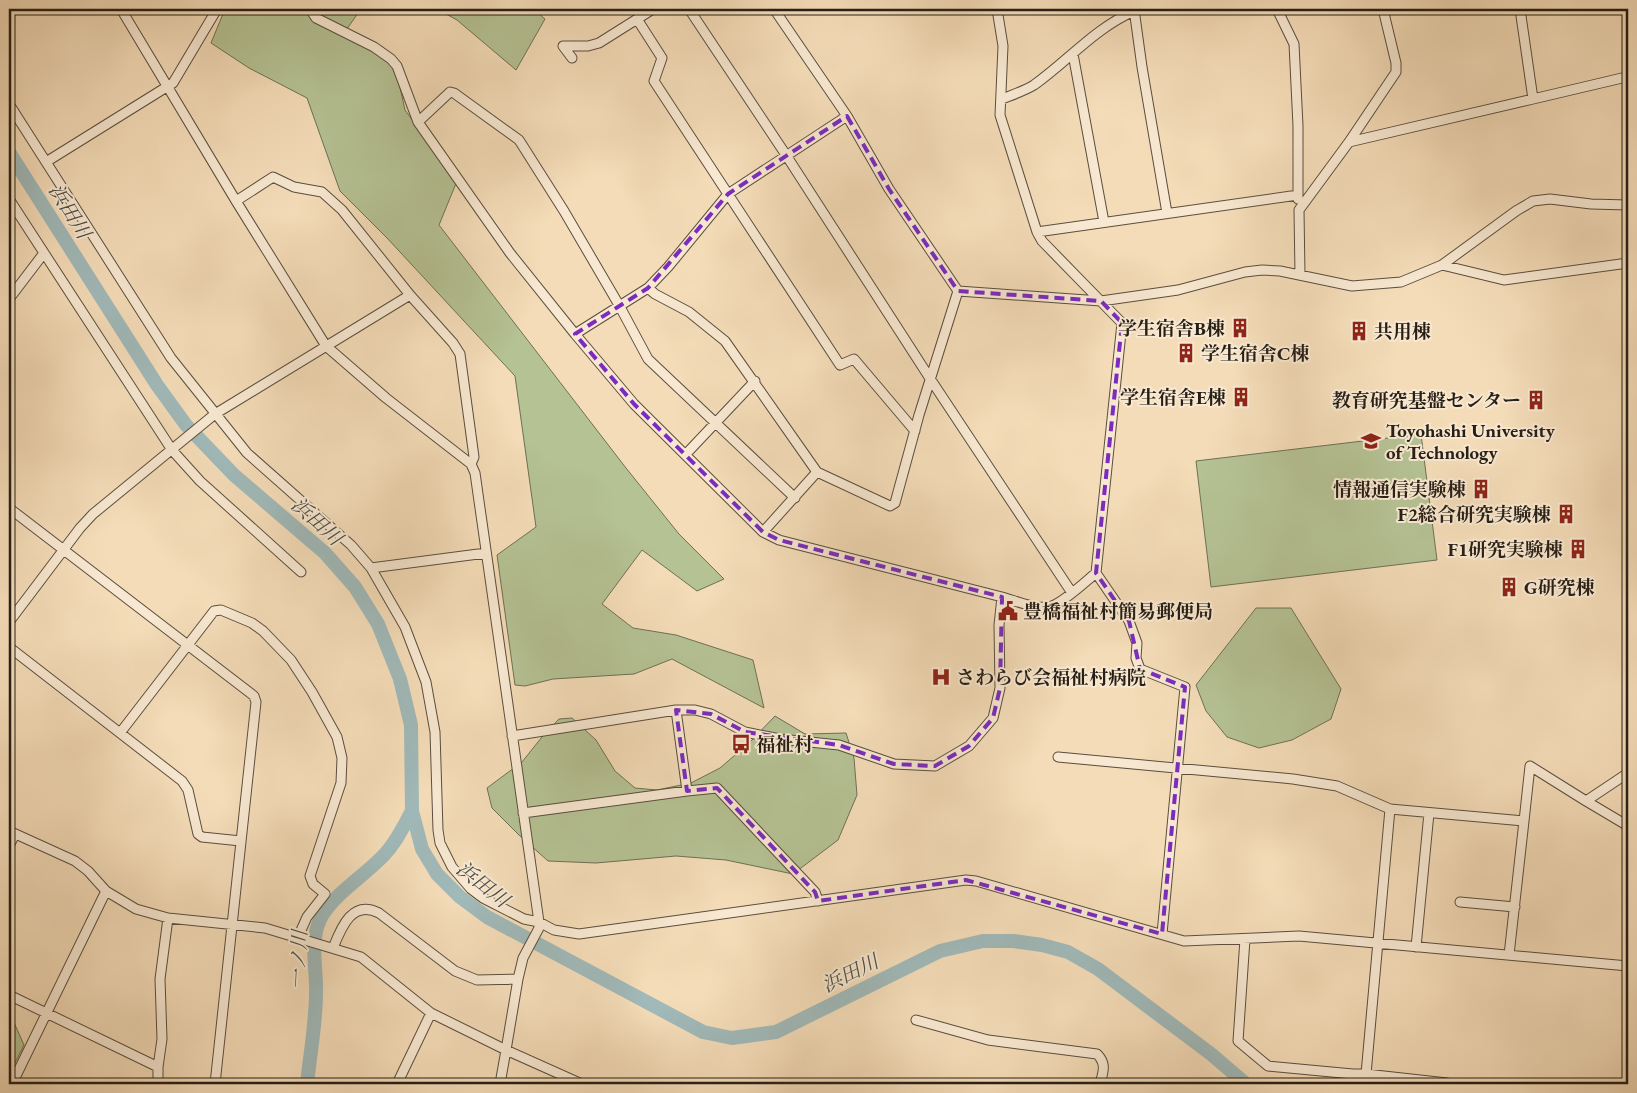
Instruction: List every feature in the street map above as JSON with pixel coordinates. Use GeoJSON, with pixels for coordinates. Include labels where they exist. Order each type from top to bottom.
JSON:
{"type":"FeatureCollection","features":[{"type":"Feature","properties":{"kind":"street"},"geometry":{"type":"LineString","coordinates":[[121,9],[166,86],[326,346],[386,398],[471,464],[475,473],[539,925],[524,958],[518,979],[500,1084]]}},
{"type":"Feature","properties":{"kind":"street"},"geometry":{"type":"LineString","coordinates":[[46,162],[173,83],[217,9]]}},
{"type":"Feature","properties":{"kind":"street"},"geometry":{"type":"LineString","coordinates":[[310,9],[316,18],[374,47],[391,59],[397,66],[418,122],[510,253],[634,404],[763,532],[779,540],[1037,606],[1052,606],[1072,593],[1096,573]]}},
{"type":"Feature","properties":{"kind":"street"},"geometry":{"type":"LineString","coordinates":[[572,58],[563,46],[588,46],[599,43],[652,9]]}},
{"type":"Feature","properties":{"kind":"street"},"geometry":{"type":"LineString","coordinates":[[689,9],[1072,593]]}},
{"type":"Feature","properties":{"kind":"street"},"geometry":{"type":"LineString","coordinates":[[774,9],[847,116],[889,189],[958,291]]}},
{"type":"Feature","properties":{"kind":"street"},"geometry":{"type":"LineString","coordinates":[[998,9],[1003,46],[1000,115],[1037,232],[1042,241],[1122,323],[1096,573],[1128,621],[1137,643],[1136,658],[1140,669],[1184,687],[1162,934]]}},
{"type":"Feature","properties":{"kind":"street"},"geometry":{"type":"LineString","coordinates":[[1277,9],[1294,44],[1298,126],[1300,275]]}},
{"type":"Feature","properties":{"kind":"street"},"geometry":{"type":"LineString","coordinates":[[1299,210],[1349,142],[1396,72],[1396,63],[1383,9]]}},
{"type":"Feature","properties":{"kind":"street"},"geometry":{"type":"LineString","coordinates":[[1520,9],[1533,99]]}},
{"type":"Feature","properties":{"kind":"street"},"geometry":{"type":"LineString","coordinates":[[1002,99],[1032,86],[1073,54],[1092,35],[1134,10],[1167,213]]}},
{"type":"Feature","properties":{"kind":"street"},"geometry":{"type":"LineString","coordinates":[[637,19],[662,58],[654,82],[840,365],[854,359],[915,431]]}},
{"type":"Feature","properties":{"kind":"street"},"geometry":{"type":"LineString","coordinates":[[1073,54],[1104,222]]}},
{"type":"Feature","properties":{"kind":"street"},"geometry":{"type":"LineString","coordinates":[[1349,142],[1622,78]]}},
{"type":"Feature","properties":{"kind":"street"},"geometry":{"type":"LineString","coordinates":[[418,122],[450,92],[519,140],[619,305],[648,359],[794,498]]}},
{"type":"Feature","properties":{"kind":"street"},"geometry":{"type":"LineString","coordinates":[[9,104],[171,358],[213,416],[247,452],[350,545],[371,568],[405,627],[426,682],[434,732],[440,843],[452,867],[471,889],[483,898],[539,925],[554,930],[579,934],[966,880],[976,881],[1184,941],[1299,936],[1628,966]]}},
{"type":"Feature","properties":{"kind":"street"},"geometry":{"type":"LineString","coordinates":[[575,334],[648,288],[668,268],[728,194],[847,116]]}},
{"type":"Feature","properties":{"kind":"street"},"geometry":{"type":"LineString","coordinates":[[236,201],[273,177],[294,187],[322,192],[342,210],[410,294],[453,343],[460,354],[474,457],[471,464]]}},
{"type":"Feature","properties":{"kind":"street"},"geometry":{"type":"LineString","coordinates":[[1037,232],[1298,195]]}},
{"type":"Feature","properties":{"kind":"street"},"geometry":{"type":"LineString","coordinates":[[9,199],[173,449],[200,481],[301,572]]}},
{"type":"Feature","properties":{"kind":"street"},"geometry":{"type":"LineString","coordinates":[[958,291],[1101,301],[1178,290],[1245,272],[1262,270],[1300,275],[1352,286],[1402,282],[1442,265],[1516,211],[1534,201],[1550,199],[1591,204],[1628,205]]}},
{"type":"Feature","properties":{"kind":"street"},"geometry":{"type":"LineString","coordinates":[[9,299],[44,253]]}},
{"type":"Feature","properties":{"kind":"street"},"geometry":{"type":"LineString","coordinates":[[1442,265],[1504,280],[1628,263]]}},
{"type":"Feature","properties":{"kind":"street"},"geometry":{"type":"LineString","coordinates":[[648,288],[655,294],[689,312],[725,340],[817,472],[890,506],[895,503],[958,291]]}},
{"type":"Feature","properties":{"kind":"street"},"geometry":{"type":"LineString","coordinates":[[9,622],[93,514],[213,416],[410,294]]}},
{"type":"Feature","properties":{"kind":"street"},"geometry":{"type":"LineString","coordinates":[[686,454],[755,381]]}},
{"type":"Feature","properties":{"kind":"street"},"geometry":{"type":"LineString","coordinates":[[763,532],[817,472]]}},
{"type":"Feature","properties":{"kind":"street"},"geometry":{"type":"LineString","coordinates":[[9,508],[254,696],[256,702],[215,1084]]}},
{"type":"Feature","properties":{"kind":"street"},"geometry":{"type":"LineString","coordinates":[[371,568],[486,553]]}},
{"type":"Feature","properties":{"kind":"street"},"geometry":{"type":"LineString","coordinates":[[512,736],[676,710],[695,710],[711,714],[746,732],[780,739],[839,745],[894,764],[934,766],[969,746],[993,718],[1000,688],[999,625],[1002,597]]}},
{"type":"Feature","properties":{"kind":"street"},"geometry":{"type":"LineString","coordinates":[[120,733],[214,611],[222,610],[252,623],[263,631],[291,660],[338,737],[342,758],[341,783],[310,876],[313,884],[325,894],[308,917],[299,937]]}},
{"type":"Feature","properties":{"kind":"street"},"geometry":{"type":"LineString","coordinates":[[9,647],[186,785],[198,834],[202,837],[241,841]]}},
{"type":"Feature","properties":{"kind":"street"},"geometry":{"type":"LineString","coordinates":[[676,710],[686,791]]}},
{"type":"Feature","properties":{"kind":"street"},"geometry":{"type":"LineString","coordinates":[[1058,758],[1293,779],[1337,786],[1390,809],[1524,821]]}},
{"type":"Feature","properties":{"kind":"street"},"geometry":{"type":"LineString","coordinates":[[1509,955],[1530,766],[1628,826]]}},
{"type":"Feature","properties":{"kind":"street"},"geometry":{"type":"LineString","coordinates":[[1586,801],[1628,772]]}},
{"type":"Feature","properties":{"kind":"street"},"geometry":{"type":"LineString","coordinates":[[524,813],[717,788],[815,892],[818,901]]}},
{"type":"Feature","properties":{"kind":"street"},"geometry":{"type":"LineString","coordinates":[[1366,1074],[1390,809]]}},
{"type":"Feature","properties":{"kind":"street"},"geometry":{"type":"LineString","coordinates":[[1416,947],[1429,813]]}},
{"type":"Feature","properties":{"kind":"street"},"geometry":{"type":"LineString","coordinates":[[9,846],[12,833],[75,861],[88,870],[106,891],[136,909],[168,918],[265,928],[361,957],[432,1013],[506,1050],[582,1084]]}},
{"type":"Feature","properties":{"kind":"street"},"geometry":{"type":"LineString","coordinates":[[12,1084],[106,891]]}},
{"type":"Feature","properties":{"kind":"street"},"geometry":{"type":"LineString","coordinates":[[1460,902],[1514,907]]}},
{"type":"Feature","properties":{"kind":"street"},"geometry":{"type":"LineString","coordinates":[[330,947],[350,915],[362,909],[370,909],[379,913],[455,971],[476,980],[518,979]]}},
{"type":"Feature","properties":{"kind":"street"},"geometry":{"type":"LineString","coordinates":[[158,1084],[158,1067],[162,1039],[160,979],[168,918]]}},
{"type":"Feature","properties":{"kind":"street"},"geometry":{"type":"LineString","coordinates":[[1245,939],[1238,1042],[1268,1066],[1366,1074],[1449,1084]]}},
{"type":"Feature","properties":{"kind":"street"},"geometry":{"type":"LineString","coordinates":[[9,996],[158,1067]]}},
{"type":"Feature","properties":{"kind":"street"},"geometry":{"type":"LineString","coordinates":[[397,1084],[432,1013]]}},
{"type":"Feature","properties":{"kind":"street"},"geometry":{"type":"LineString","coordinates":[[916,1020],[988,1040],[1097,1054],[1103,1060],[1104,1067],[1100,1084]]}},
{"type":"Feature","properties":{"kind":"highlighted area"},"geometry":{"type":"Polygon","coordinates":[[[847,116],[889,189],[958,291],[1101,301],[1122,323],[1096,573],[1129,621],[1140,669],[1185,687],[1162,934],[966,880],[818,901],[815,892],[717,788],[687,791],[676,710],[711,714],[745,732],[839,745],[894,764],[935,766],[969,746],[993,718],[1000,688],[1002,597],[779,540],[763,532],[634,404],[575,334],[648,288],[728,194],[847,116]]]}},
{"type":"Feature","properties":{"kind":"green space"},"geometry":{"type":"Polygon","coordinates":[[[225,9],[361,9],[344,33],[395,65],[405,110],[457,181],[439,225],[679,534],[724,579],[697,591],[642,550],[602,604],[633,628],[676,635],[753,660],[764,708],[672,659],[634,674],[553,679],[525,686],[515,685],[497,555],[536,527],[515,376],[387,238],[340,191],[307,98],[249,68],[211,43],[225,9]]]}},
{"type":"Feature","properties":{"kind":"green space"},"geometry":{"type":"Polygon","coordinates":[[[437,9],[533,9],[545,19],[516,70],[457,20],[437,9]]]}},
{"type":"Feature","properties":{"kind":"green space"},"geometry":{"type":"Polygon","coordinates":[[[1421,434],[1437,560],[1211,587],[1196,461],[1421,434]]]}},
{"type":"Feature","properties":{"kind":"green space"},"geometry":{"type":"Polygon","coordinates":[[[1256,608],[1291,608],[1341,689],[1331,719],[1292,740],[1259,748],[1227,737],[1206,711],[1196,685],[1256,608]]]}},
{"type":"Feature","properties":{"kind":"green space"},"geometry":{"type":"Polygon","coordinates":[[[775,716],[805,734],[846,733],[854,758],[857,795],[838,840],[793,874],[726,860],[676,856],[596,863],[548,861],[492,808],[487,788],[522,762],[559,719],[572,718],[596,740],[615,771],[635,788],[657,790],[691,783],[720,768],[749,743],[775,716]]]}},
{"type":"Feature","properties":{"kind":"green space"},"geometry":{"type":"Polygon","coordinates":[[[9,1016],[12,1018],[24,1045],[9,1075],[9,1016]]]}},
{"type":"Feature","properties":{"kind":"waterway","name":"浜田川"},"geometry":{"type":"LineString","coordinates":[[9,152],[157,385],[186,425],[234,475],[325,553],[355,587],[378,624],[400,679],[411,725],[412,811],[422,849],[437,874],[460,897],[487,917],[703,1032],[732,1038],[776,1032],[940,951],[983,941],[1013,941],[1042,945],[1068,952],[1098,969],[1211,1054],[1246,1084]]}},
{"type":"Feature","properties":{"kind":"waterway","name":"一ノ川"},"geometry":{"type":"LineString","coordinates":[[307,1084],[316,1004],[314,943],[318,923],[336,898],[388,851],[412,811]]}},
{"type":"Feature","properties":{"kind":"place","name":"学生宿舎B棟"},"geometry":{"type":"Point","coordinates":[1240,328]}},
{"type":"Feature","properties":{"kind":"place","name":"共用棟"},"geometry":{"type":"Point","coordinates":[1359,331]}},
{"type":"Feature","properties":{"kind":"place","name":"学生宿舎C棟"},"geometry":{"type":"Point","coordinates":[1186,353]}},
{"type":"Feature","properties":{"kind":"place","name":"学生宿舎E棟"},"geometry":{"type":"Point","coordinates":[1241,397]}},
{"type":"Feature","properties":{"kind":"place","name":"教育研究基盤センター"},"geometry":{"type":"Point","coordinates":[1536,400]}},
{"type":"Feature","properties":{"kind":"place","name":"Toyohashi University of Technology"},"geometry":{"type":"Point","coordinates":[1371,441]}},
{"type":"Feature","properties":{"kind":"place","name":"情報通信実験棟"},"geometry":{"type":"Point","coordinates":[1481,489]}},
{"type":"Feature","properties":{"kind":"place","name":"F2総合研究実験棟"},"geometry":{"type":"Point","coordinates":[1566,514]}},
{"type":"Feature","properties":{"kind":"place","name":"F1研究実験棟"},"geometry":{"type":"Point","coordinates":[1578,549]}},
{"type":"Feature","properties":{"kind":"place","name":"G研究棟"},"geometry":{"type":"Point","coordinates":[1509,587]}},
{"type":"Feature","properties":{"kind":"place","name":"豊橋福祉村簡易郵便局"},"geometry":{"type":"Point","coordinates":[1008,611]}},
{"type":"Feature","properties":{"kind":"place","name":"さわらび会福祉村病院"},"geometry":{"type":"Point","coordinates":[941,677]}},
{"type":"Feature","properties":{"kind":"place","name":"福祉村"},"geometry":{"type":"Point","coordinates":[741,744]}}]}
